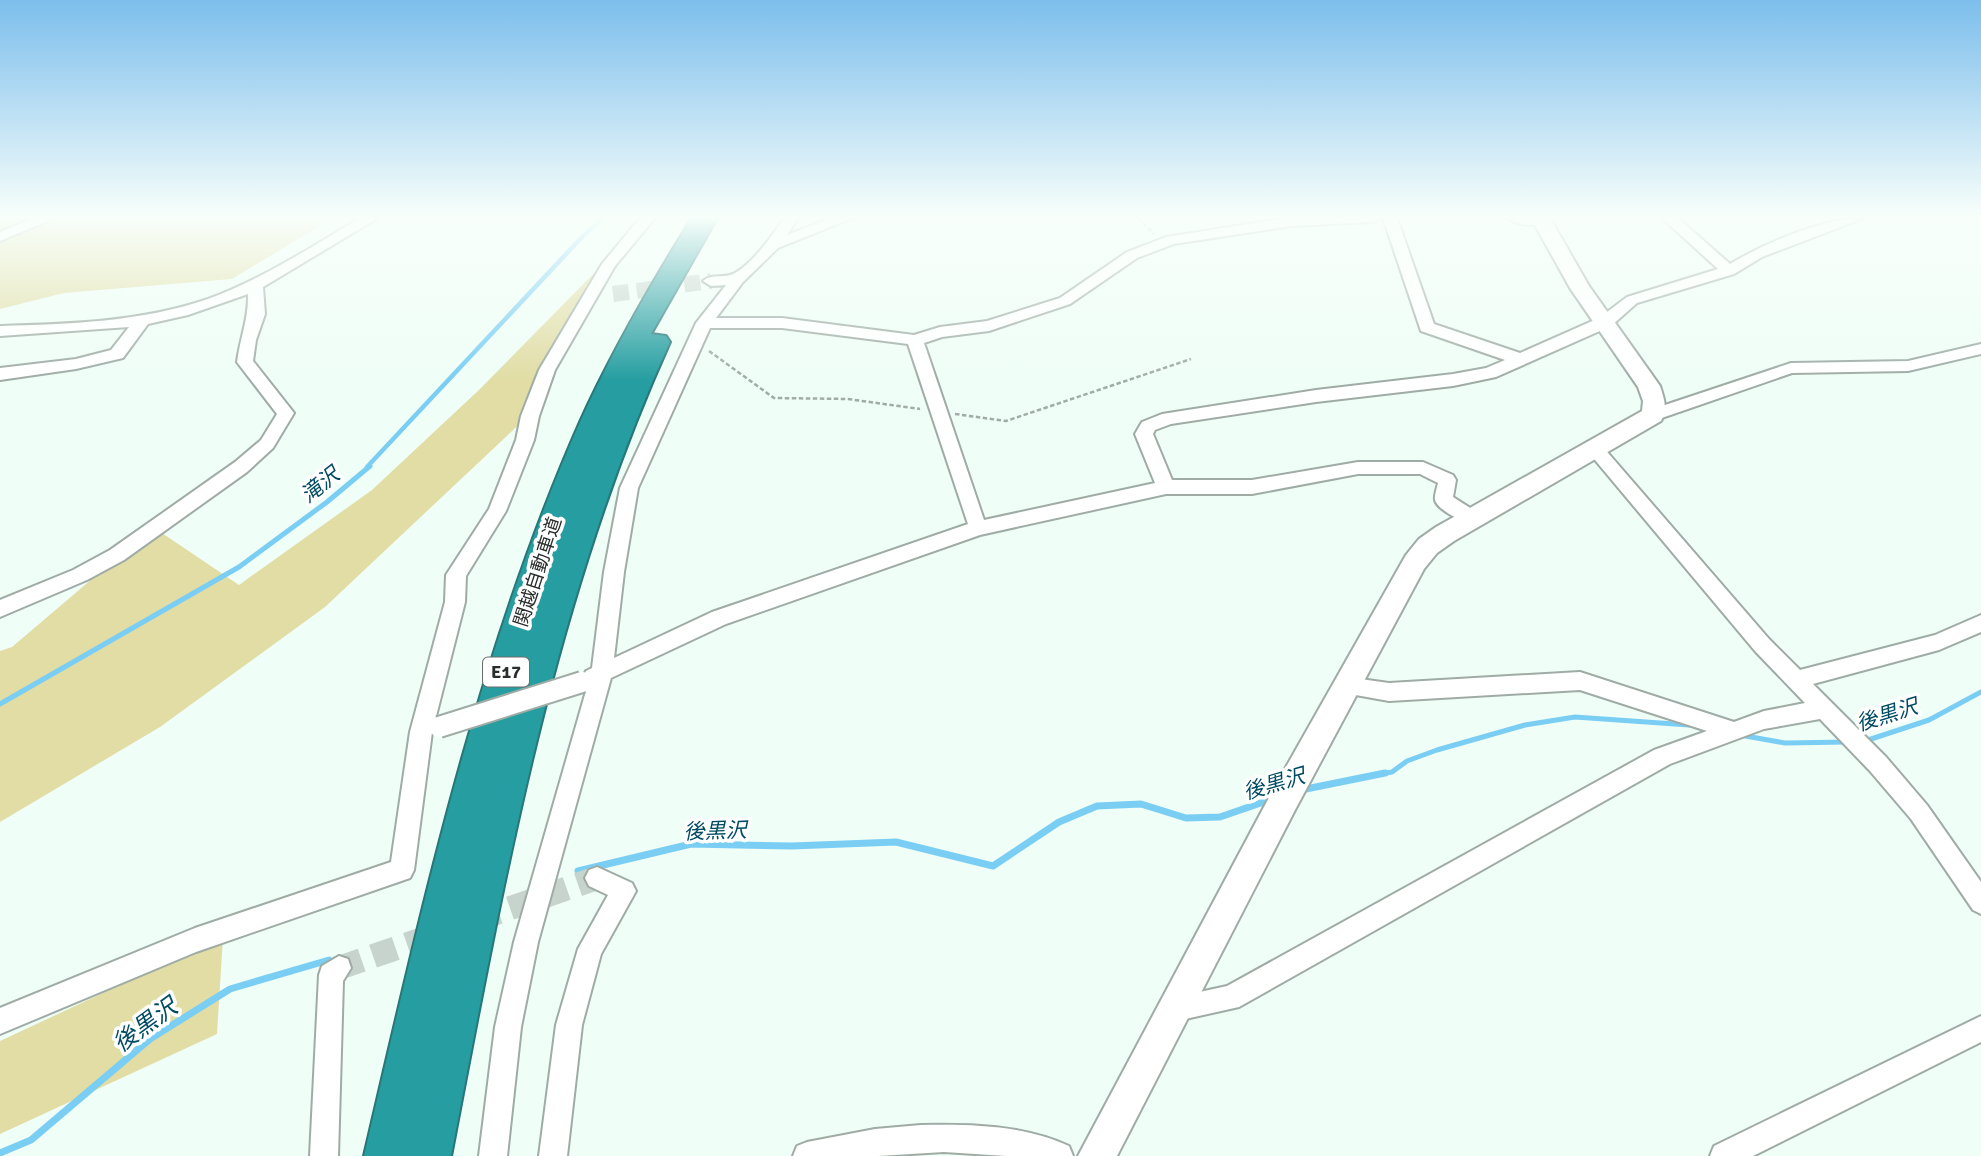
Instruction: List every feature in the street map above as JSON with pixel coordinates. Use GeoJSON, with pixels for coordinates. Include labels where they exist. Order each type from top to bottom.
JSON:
{"type":"FeatureCollection","features":[{"type":"Feature","properties":{"kind":"highway","name":"関越自動車道"},"geometry":{"type":"LineString","coordinates":[[388,1156],[450,883],[523,616],[556,516],[585,442],[619,366],[671,272]]}},
{"type":"Feature","properties":{"kind":"highway","name":"関越自動車道"},"geometry":{"type":"LineString","coordinates":[[428,1156],[486,877],[522,729],[561,587],[584,514],[643,368],[673,307],[694,272]]}},
{"type":"Feature","properties":{"kind":"street"},"geometry":{"type":"LineString","coordinates":[[0,331],[48,330],[141,321],[194,308],[255,285],[278,272]]}},
{"type":"Feature","properties":{"kind":"street"},"geometry":{"type":"LineString","coordinates":[[0,1021],[195,940],[402,870],[455,603],[456,575],[497,512],[525,440],[530,416],[547,370],[604,272]]}},
{"type":"Feature","properties":{"kind":"street"},"geometry":{"type":"LineString","coordinates":[[493,1156],[508,1027],[526,942],[592,677],[629,488],[705,323],[745,272]]}},
{"type":"Feature","properties":{"kind":"street"},"geometry":{"type":"LineString","coordinates":[[705,323],[782,323],[915,340],[940,332],[989,326],[1065,301],[1107,272]]}},
{"type":"Feature","properties":{"kind":"street"},"geometry":{"type":"LineString","coordinates":[[1408,272],[1427,327],[1519,359]]}},
{"type":"Feature","properties":{"kind":"street"},"geometry":{"type":"LineString","coordinates":[[1571,272],[1649,386],[1654,401],[1653,415]]}},
{"type":"Feature","properties":{"kind":"street"},"geometry":{"type":"LineString","coordinates":[[1166,487],[1144,434],[1148,426],[1158,422],[1316,396],[1453,380],[1489,373],[1605,323],[1632,300],[1726,272]]}},
{"type":"Feature","properties":{"kind":"street"},"geometry":{"type":"LineString","coordinates":[[711,281],[738,279]]}},
{"type":"Feature","properties":{"kind":"street"},"geometry":{"type":"LineString","coordinates":[[0,609],[80,575],[117,555],[241,467],[267,444],[286,413],[245,362],[248,340],[257,314],[255,285]]}},
{"type":"Feature","properties":{"kind":"street"},"geometry":{"type":"LineString","coordinates":[[593,289],[613,294]]}},
{"type":"Feature","properties":{"kind":"street"},"geometry":{"type":"LineString","coordinates":[[0,373],[76,365],[117,354],[141,321]]}},
{"type":"Feature","properties":{"kind":"street"},"geometry":{"type":"LineString","coordinates":[[915,340],[978,528]]}},
{"type":"Feature","properties":{"kind":"street"},"geometry":{"type":"LineString","coordinates":[[1097,1156],[1172,1009],[1346,686],[1415,562],[1428,546],[1471,518],[1596,450],[1653,415],[1791,368],[1908,366],[1981,349]]}},
{"type":"Feature","properties":{"kind":"street"},"geometry":{"type":"LineString","coordinates":[[1596,450],[1762,645],[1878,764],[1919,812],[1981,902]]}},
{"type":"Feature","properties":{"kind":"street"},"geometry":{"type":"LineString","coordinates":[[430,729],[592,677],[719,618],[978,528],[1166,487],[1252,487],[1359,468],[1423,468],[1447,480],[1444,500],[1471,518]]}},
{"type":"Feature","properties":{"kind":"street"},"geometry":{"type":"LineString","coordinates":[[1795,680],[1940,642],[1981,623]]}},
{"type":"Feature","properties":{"kind":"street"},"geometry":{"type":"LineString","coordinates":[[1346,686],[1389,692],[1580,681],[1734,731]]}},
{"type":"Feature","properties":{"kind":"street"},"geometry":{"type":"LineString","coordinates":[[1172,1009],[1230,998],[1662,757],[1764,720],[1824,709]]}},
{"type":"Feature","properties":{"kind":"street"},"geometry":{"type":"LineString","coordinates":[[553,1156],[569,1025],[590,950],[624,891],[597,878]]}},
{"type":"Feature","properties":{"kind":"street"},"geometry":{"type":"LineString","coordinates":[[324,1156],[331,975],[339,968]]}},
{"type":"Feature","properties":{"kind":"street"},"geometry":{"type":"LineString","coordinates":[[1724,1156],[1981,1029]]}},
{"type":"Feature","properties":{"kind":"street"},"geometry":{"type":"LineString","coordinates":[[807,1156],[900,1138],[962,1138],[1025,1144],[1059,1156]]}},
{"type":"Feature","properties":{"kind":"shaded area"},"geometry":{"type":"Polygon","coordinates":[[[0,272],[244,272],[232,279],[64,293],[0,309],[0,272]]]}},
{"type":"Feature","properties":{"kind":"shaded area"},"geometry":{"type":"Polygon","coordinates":[[[598,272],[527,417],[325,607],[160,727],[0,822],[0,651],[12,647],[153,527],[239,585],[372,490],[480,389],[598,272]]]}},
{"type":"Feature","properties":{"kind":"shaded area"},"geometry":{"type":"Polygon","coordinates":[[[223,937],[217,1034],[0,1134],[0,1041],[223,937]]]}},
{"type":"Feature","properties":{"kind":"waterway","name":"滝沢"},"geometry":{"type":"LineString","coordinates":[[367,467],[549,272]]}},
{"type":"Feature","properties":{"kind":"waterway","name":"滝沢"},"geometry":{"type":"LineString","coordinates":[[0,704],[239,567],[327,502],[370,466]]}},
{"type":"Feature","properties":{"kind":"waterway","name":"後黒沢"},"geometry":{"type":"LineString","coordinates":[[1865,741],[1929,720],[1981,692]]}},
{"type":"Feature","properties":{"kind":"waterway","name":"後黒沢"},"geometry":{"type":"LineString","coordinates":[[1376,775],[1392,772],[1407,761],[1437,750],[1525,725],[1575,717],[1689,725]]}},
{"type":"Feature","properties":{"kind":"waterway","name":"後黒沢"},"geometry":{"type":"LineString","coordinates":[[1740,735],[1785,743],[1848,742]]}},
{"type":"Feature","properties":{"kind":"waterway","name":"後黒沢"},"geometry":{"type":"LineString","coordinates":[[1301,790],[1385,773]]}},
{"type":"Feature","properties":{"kind":"waterway","name":"後黒沢"},"geometry":{"type":"LineString","coordinates":[[578,871],[691,844],[792,846],[896,842],[993,866],[1059,822],[1097,806],[1141,804],[1186,818],[1220,817],[1272,799]]}},
{"type":"Feature","properties":{"kind":"waterway","name":"後黒沢"},"geometry":{"type":"LineString","coordinates":[[0,1153],[31,1140],[150,1039],[230,989],[329,960]]}},
{"type":"Feature","properties":{"kind":"tunnel"},"geometry":{"type":"LineString","coordinates":[[613,294],[711,281]]}},
{"type":"Feature","properties":{"kind":"tunnel"},"geometry":{"type":"LineString","coordinates":[[476,920],[597,878]]}},
{"type":"Feature","properties":{"kind":"tunnel"},"geometry":{"type":"LineString","coordinates":[[339,968],[437,934]]}}]}
